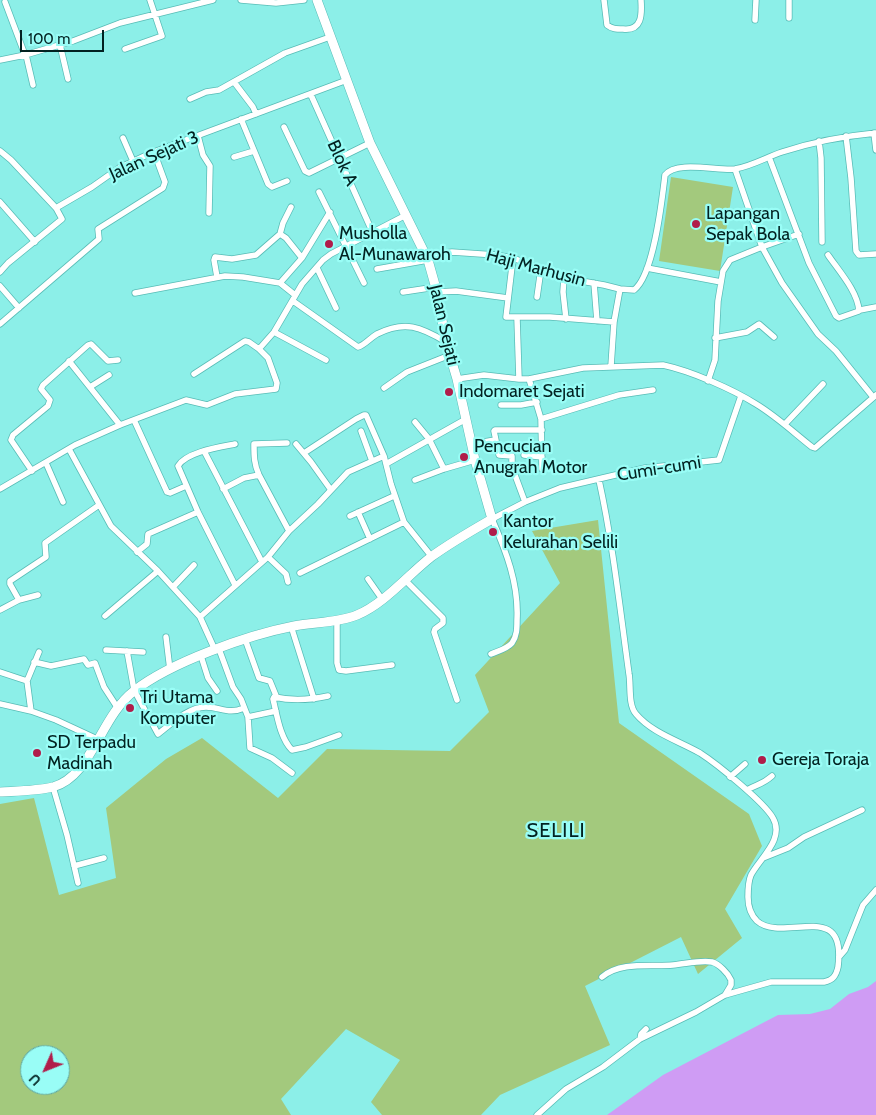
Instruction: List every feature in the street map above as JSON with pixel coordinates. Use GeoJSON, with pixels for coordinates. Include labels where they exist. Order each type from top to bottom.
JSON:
{"type":"FeatureCollection","features":[{"type":"Feature","properties":{"kind":"main road","name":"Jalan Sejati"},"geometry":{"type":"LineString","coordinates":[[316,0],[370,143],[427,257],[475,460],[492,519]]}},
{"type":"Feature","properties":{"kind":"main road"},"geometry":{"type":"LineString","coordinates":[[0,792],[53,787],[70,779],[81,768],[117,707],[134,690],[170,670],[217,649],[246,639],[291,626],[337,621],[360,614],[382,599],[432,557],[492,519]]}},
{"type":"Feature","properties":{"kind":"street"},"geometry":{"type":"LineString","coordinates":[[125,49],[162,37],[163,34],[150,0]]}},
{"type":"Feature","properties":{"kind":"street"},"geometry":{"type":"LineString","coordinates":[[0,60],[60,45],[120,23],[156,15],[188,2],[213,0]]}},
{"type":"Feature","properties":{"kind":"street"},"geometry":{"type":"LineString","coordinates":[[241,0],[269,3],[304,0]]}},
{"type":"Feature","properties":{"kind":"street"},"geometry":{"type":"LineString","coordinates":[[604,0],[607,25],[613,29],[629,30],[633,29],[641,18],[640,0]]}},
{"type":"Feature","properties":{"kind":"street"},"geometry":{"type":"LineString","coordinates":[[755,20],[756,0]]}},
{"type":"Feature","properties":{"kind":"street"},"geometry":{"type":"LineString","coordinates":[[789,0],[789,18]]}},
{"type":"Feature","properties":{"kind":"street"},"geometry":{"type":"LineString","coordinates":[[5,2],[26,55],[34,85]]}},
{"type":"Feature","properties":{"kind":"street"},"geometry":{"type":"LineString","coordinates":[[190,99],[200,94],[216,91],[285,53],[330,37]]}},
{"type":"Feature","properties":{"kind":"street"},"geometry":{"type":"LineString","coordinates":[[60,45],[68,79]]}},
{"type":"Feature","properties":{"kind":"street","name":"Jalan Sejati 3"},"geometry":{"type":"LineString","coordinates":[[56,208],[92,187],[110,173],[154,152],[347,80]]}},
{"type":"Feature","properties":{"kind":"street"},"geometry":{"type":"LineString","coordinates":[[234,82],[256,114]]}},
{"type":"Feature","properties":{"kind":"street","name":"Blok A"},"geometry":{"type":"LineString","coordinates":[[310,95],[372,231]]}},
{"type":"Feature","properties":{"kind":"street"},"geometry":{"type":"LineString","coordinates":[[241,119],[269,186],[272,187],[287,182]]}},
{"type":"Feature","properties":{"kind":"street"},"geometry":{"type":"LineString","coordinates":[[284,127],[306,172],[310,173],[370,143]]}},
{"type":"Feature","properties":{"kind":"street"},"geometry":{"type":"LineString","coordinates":[[611,366],[614,322],[620,290],[630,291],[637,288],[647,268],[667,172],[678,168],[735,169],[819,142],[846,136],[875,133],[876,150]]}},
{"type":"Feature","properties":{"kind":"street"},"geometry":{"type":"LineString","coordinates":[[198,136],[203,155],[210,166],[209,213]]}},
{"type":"Feature","properties":{"kind":"street"},"geometry":{"type":"LineString","coordinates":[[846,136],[856,252],[859,255],[876,254]]}},
{"type":"Feature","properties":{"kind":"street"},"geometry":{"type":"LineString","coordinates":[[123,138],[134,161]]}},
{"type":"Feature","properties":{"kind":"street"},"geometry":{"type":"LineString","coordinates":[[819,142],[821,158],[822,242]]}},
{"type":"Feature","properties":{"kind":"street"},"geometry":{"type":"LineString","coordinates":[[0,151],[56,208],[62,219],[8,263],[0,272]]}},
{"type":"Feature","properties":{"kind":"street"},"geometry":{"type":"LineString","coordinates":[[234,157],[254,151]]}},
{"type":"Feature","properties":{"kind":"street"},"geometry":{"type":"LineString","coordinates":[[0,324],[99,239],[98,229],[163,188],[165,182],[154,152]]}},
{"type":"Feature","properties":{"kind":"street"},"geometry":{"type":"LineString","coordinates":[[769,157],[809,263],[836,316],[839,318],[860,310],[876,307]]}},
{"type":"Feature","properties":{"kind":"street"},"geometry":{"type":"LineString","coordinates":[[457,379],[484,375],[529,379],[583,368],[611,366],[656,364],[672,367],[756,403],[812,447],[816,447],[875,396],[836,351],[818,334],[782,283],[762,247],[735,169]]}},
{"type":"Feature","properties":{"kind":"street"},"geometry":{"type":"LineString","coordinates":[[319,192],[364,283]]}},
{"type":"Feature","properties":{"kind":"street"},"geometry":{"type":"LineString","coordinates":[[0,202],[35,242]]}},
{"type":"Feature","properties":{"kind":"street"},"geometry":{"type":"LineString","coordinates":[[217,277],[214,260],[216,257],[232,259],[256,255],[280,234],[291,207]]}},
{"type":"Feature","properties":{"kind":"street"},"geometry":{"type":"LineString","coordinates":[[280,283],[302,258],[330,212]]}},
{"type":"Feature","properties":{"kind":"street"},"geometry":{"type":"LineString","coordinates":[[259,349],[274,332],[302,284],[331,254],[346,244],[406,215]]}},
{"type":"Feature","properties":{"kind":"street"},"geometry":{"type":"LineString","coordinates":[[280,234],[286,238],[302,258]]}},
{"type":"Feature","properties":{"kind":"street"},"geometry":{"type":"LineString","coordinates":[[708,381],[715,360],[720,282],[723,271],[730,260],[799,234]]}},
{"type":"Feature","properties":{"kind":"street","name":"Haji Marhusin"},"geometry":{"type":"LineString","coordinates":[[377,269],[452,252],[479,252],[513,258],[564,278],[620,290]]}},
{"type":"Feature","properties":{"kind":"street"},"geometry":{"type":"LineString","coordinates":[[828,255],[846,282],[860,310]]}},
{"type":"Feature","properties":{"kind":"street"},"geometry":{"type":"LineString","coordinates":[[513,258],[505,317],[550,317],[614,322]]}},
{"type":"Feature","properties":{"kind":"street"},"geometry":{"type":"LineString","coordinates":[[316,268],[336,308]]}},
{"type":"Feature","properties":{"kind":"street"},"geometry":{"type":"LineString","coordinates":[[647,268],[720,282]]}},
{"type":"Feature","properties":{"kind":"street"},"geometry":{"type":"LineString","coordinates":[[537,297],[541,269]]}},
{"type":"Feature","properties":{"kind":"street"},"geometry":{"type":"LineString","coordinates":[[134,294],[217,277],[243,277],[280,283],[294,298],[358,347],[378,334],[400,326],[427,330],[446,342]]}},
{"type":"Feature","properties":{"kind":"street"},"geometry":{"type":"LineString","coordinates":[[564,278],[563,292],[566,319]]}},
{"type":"Feature","properties":{"kind":"street"},"geometry":{"type":"LineString","coordinates":[[594,284],[598,321]]}},
{"type":"Feature","properties":{"kind":"street"},"geometry":{"type":"LineString","coordinates":[[0,286],[19,308]]}},
{"type":"Feature","properties":{"kind":"street"},"geometry":{"type":"LineString","coordinates":[[403,292],[456,291],[508,298]]}},
{"type":"Feature","properties":{"kind":"street"},"geometry":{"type":"LineString","coordinates":[[517,318],[519,379]]}},
{"type":"Feature","properties":{"kind":"street"},"geometry":{"type":"LineString","coordinates":[[715,338],[747,332],[759,324],[774,337]]}},
{"type":"Feature","properties":{"kind":"street"},"geometry":{"type":"LineString","coordinates":[[274,332],[326,360]]}},
{"type":"Feature","properties":{"kind":"street"},"geometry":{"type":"LineString","coordinates":[[0,489],[69,449],[120,425],[186,400],[207,405],[240,393],[273,390],[277,386],[268,358],[259,349],[245,341],[194,374]]}},
{"type":"Feature","properties":{"kind":"street"},"geometry":{"type":"LineString","coordinates":[[32,470],[11,440],[13,435],[48,406],[50,400],[41,388],[88,345],[91,344],[108,361],[118,360]]}},
{"type":"Feature","properties":{"kind":"street"},"geometry":{"type":"LineString","coordinates":[[384,388],[407,372],[450,355]]}},
{"type":"Feature","properties":{"kind":"street"},"geometry":{"type":"LineString","coordinates":[[69,361],[120,425]]}},
{"type":"Feature","properties":{"kind":"street"},"geometry":{"type":"LineString","coordinates":[[90,387],[109,375]]}},
{"type":"Feature","properties":{"kind":"street"},"geometry":{"type":"LineString","coordinates":[[529,379],[541,418],[542,469]]}},
{"type":"Feature","properties":{"kind":"street"},"geometry":{"type":"LineString","coordinates":[[785,424],[823,384]]}},
{"type":"Feature","properties":{"kind":"street"},"geometry":{"type":"LineString","coordinates":[[541,418],[619,395],[653,390]]}},
{"type":"Feature","properties":{"kind":"street","name":"Cumi-cumi"},"geometry":{"type":"LineString","coordinates":[[599,480],[645,468],[719,460],[741,396]]}},
{"type":"Feature","properties":{"kind":"street"},"geometry":{"type":"LineString","coordinates":[[501,405],[521,405],[537,402]]}},
{"type":"Feature","properties":{"kind":"street"},"geometry":{"type":"LineString","coordinates":[[304,453],[364,414],[368,417],[384,456],[394,496],[404,522],[432,557]]}},
{"type":"Feature","properties":{"kind":"street"},"geometry":{"type":"LineString","coordinates":[[386,464],[466,419]]}},
{"type":"Feature","properties":{"kind":"street"},"geometry":{"type":"LineString","coordinates":[[134,420],[167,492],[170,493],[186,486]]}},
{"type":"Feature","properties":{"kind":"street"},"geometry":{"type":"LineString","coordinates":[[415,422],[429,439],[444,469]]}},
{"type":"Feature","properties":{"kind":"street"},"geometry":{"type":"LineString","coordinates":[[525,502],[512,467],[512,456],[499,455],[495,430],[542,430]]}},
{"type":"Feature","properties":{"kind":"street"},"geometry":{"type":"LineString","coordinates":[[361,431],[372,461]]}},
{"type":"Feature","properties":{"kind":"street"},"geometry":{"type":"LineString","coordinates":[[472,444],[496,440]]}},
{"type":"Feature","properties":{"kind":"street"},"geometry":{"type":"LineString","coordinates":[[287,443],[254,444],[255,466],[289,531]]}},
{"type":"Feature","properties":{"kind":"street"},"geometry":{"type":"LineString","coordinates":[[235,444],[204,451],[187,458],[179,464],[186,486],[198,512],[235,585]]}},
{"type":"Feature","properties":{"kind":"street"},"geometry":{"type":"LineString","coordinates":[[296,444],[331,490]]}},
{"type":"Feature","properties":{"kind":"street"},"geometry":{"type":"LineString","coordinates":[[69,449],[111,526],[158,571],[200,617],[248,717],[250,748],[272,758],[292,773]]}},
{"type":"Feature","properties":{"kind":"street"},"geometry":{"type":"LineString","coordinates":[[204,451],[262,562]]}},
{"type":"Feature","properties":{"kind":"street"},"geometry":{"type":"LineString","coordinates":[[524,455],[542,457]]}},
{"type":"Feature","properties":{"kind":"street"},"geometry":{"type":"LineString","coordinates":[[200,617],[268,557],[289,531],[348,472],[384,456]]}},
{"type":"Feature","properties":{"kind":"street"},"geometry":{"type":"LineString","coordinates":[[415,480],[475,460]]}},
{"type":"Feature","properties":{"kind":"street"},"geometry":{"type":"LineString","coordinates":[[46,463],[63,502]]}},
{"type":"Feature","properties":{"kind":"street"},"geometry":{"type":"LineString","coordinates":[[223,489],[244,478],[259,475]]}},
{"type":"Feature","properties":{"kind":"street"},"geometry":{"type":"LineString","coordinates":[[491,654],[506,648],[515,637],[518,604],[515,583],[506,552],[492,519],[525,502],[560,488],[599,480],[612,547],[634,713],[650,726],[702,755],[746,790],[767,810],[776,826],[776,835],[751,876],[748,885],[748,905],[751,914],[758,922],[773,927],[818,926],[823,928],[836,939],[839,957],[837,973],[830,981],[771,982],[725,996],[640,1039],[603,1067],[566,1089],[537,1115]]}},
{"type":"Feature","properties":{"kind":"street"},"geometry":{"type":"LineString","coordinates":[[350,516],[394,496]]}},
{"type":"Feature","properties":{"kind":"street"},"geometry":{"type":"LineString","coordinates":[[19,600],[10,581],[46,557],[45,543],[99,505]]}},
{"type":"Feature","properties":{"kind":"street"},"geometry":{"type":"LineString","coordinates":[[137,552],[147,544],[148,534],[198,512]]}},
{"type":"Feature","properties":{"kind":"street"},"geometry":{"type":"LineString","coordinates":[[358,512],[370,539]]}},
{"type":"Feature","properties":{"kind":"street"},"geometry":{"type":"LineString","coordinates":[[300,573],[404,522]]}},
{"type":"Feature","properties":{"kind":"street"},"geometry":{"type":"LineString","coordinates":[[268,557],[286,574],[288,582]]}},
{"type":"Feature","properties":{"kind":"street"},"geometry":{"type":"LineString","coordinates":[[173,587],[194,565]]}},
{"type":"Feature","properties":{"kind":"street"},"geometry":{"type":"LineString","coordinates":[[105,616],[158,571]]}},
{"type":"Feature","properties":{"kind":"street"},"geometry":{"type":"LineString","coordinates":[[368,579],[382,599]]}},
{"type":"Feature","properties":{"kind":"street"},"geometry":{"type":"LineString","coordinates":[[405,580],[443,618],[443,623],[434,632],[456,700]]}},
{"type":"Feature","properties":{"kind":"street"},"geometry":{"type":"LineString","coordinates":[[0,610],[19,600],[38,595]]}},
{"type":"Feature","properties":{"kind":"street"},"geometry":{"type":"LineString","coordinates":[[337,621],[337,663],[339,670],[346,671],[392,665]]}},
{"type":"Feature","properties":{"kind":"street"},"geometry":{"type":"LineString","coordinates":[[291,626],[314,699]]}},
{"type":"Feature","properties":{"kind":"street"},"geometry":{"type":"LineString","coordinates":[[166,637],[170,670]]}},
{"type":"Feature","properties":{"kind":"street"},"geometry":{"type":"LineString","coordinates":[[246,639],[260,678],[270,681],[277,698]]}},
{"type":"Feature","properties":{"kind":"street"},"geometry":{"type":"LineString","coordinates":[[106,650],[143,652]]}},
{"type":"Feature","properties":{"kind":"street"},"geometry":{"type":"LineString","coordinates":[[127,651],[134,690],[158,734],[173,722],[197,709],[206,707],[236,711],[244,708]]}},
{"type":"Feature","properties":{"kind":"street"},"geometry":{"type":"LineString","coordinates":[[31,711],[27,681],[39,652]]}},
{"type":"Feature","properties":{"kind":"street"},"geometry":{"type":"LineString","coordinates":[[201,656],[208,678],[217,691]]}},
{"type":"Feature","properties":{"kind":"street"},"geometry":{"type":"LineString","coordinates":[[34,662],[51,666],[84,660],[88,665],[94,662],[108,696],[117,707]]}},
{"type":"Feature","properties":{"kind":"street"},"geometry":{"type":"LineString","coordinates":[[0,672],[27,681]]}},
{"type":"Feature","properties":{"kind":"street"},"geometry":{"type":"LineString","coordinates":[[328,696],[314,699],[294,700],[274,697],[273,699],[286,742],[292,750],[306,748],[339,735]]}},
{"type":"Feature","properties":{"kind":"street"},"geometry":{"type":"LineString","coordinates":[[0,704],[31,711],[56,720],[97,739]]}},
{"type":"Feature","properties":{"kind":"street"},"geometry":{"type":"LineString","coordinates":[[248,717],[276,711]]}},
{"type":"Feature","properties":{"kind":"street"},"geometry":{"type":"LineString","coordinates":[[730,777],[746,764]]}},
{"type":"Feature","properties":{"kind":"street"},"geometry":{"type":"LineString","coordinates":[[746,790],[763,784],[772,776]]}},
{"type":"Feature","properties":{"kind":"street"},"geometry":{"type":"LineString","coordinates":[[53,787],[78,883]]}},
{"type":"Feature","properties":{"kind":"street"},"geometry":{"type":"LineString","coordinates":[[763,858],[788,848],[804,837],[862,810]]}},
{"type":"Feature","properties":{"kind":"street"},"geometry":{"type":"LineString","coordinates":[[74,866],[104,858]]}},
{"type":"Feature","properties":{"kind":"street"},"geometry":{"type":"LineString","coordinates":[[839,957],[845,950],[863,905],[876,890]]}},
{"type":"Feature","properties":{"kind":"street"},"geometry":{"type":"LineString","coordinates":[[602,977],[607,973],[622,968],[712,962],[717,964],[731,980],[729,990],[725,996]]}},
{"type":"Feature","properties":{"kind":"street"},"geometry":{"type":"LineString","coordinates":[[640,1039],[641,1034],[646,1029]]}},
{"type":"Feature","properties":{"kind":"green space","name":"Lapangan Sepak Bola"},"geometry":{"type":"Polygon","coordinates":[[[671,177],[733,187],[720,271],[659,261],[671,177]]]}},
{"type":"Feature","properties":{"kind":"green space"},"geometry":{"type":"Polygon","coordinates":[[[598,520],[619,723],[749,814],[762,846],[725,909],[742,938],[698,974],[681,937],[585,986],[610,1045],[500,1095],[481,1115],[382,1115],[371,1102],[400,1060],[346,1029],[281,1099],[291,1115],[0,1115],[0,804],[34,798],[59,895],[116,878],[106,808],[166,759],[202,738],[278,798],[327,749],[450,751],[489,712],[475,675],[560,583],[532,531],[598,520]]]}},
{"type":"Feature","properties":{"kind":"shaded area"},"geometry":{"type":"Polygon","coordinates":[[[876,981],[876,1115],[607,1115],[663,1075],[778,1015],[810,1014],[830,1009],[849,994],[868,987],[876,981]]]}},
{"type":"Feature","properties":{"kind":"place","name":"Lapangan Sepak Bola"},"geometry":{"type":"Point","coordinates":[696,224]}},
{"type":"Feature","properties":{"kind":"place","name":"Musholla Al-Munawaroh"},"geometry":{"type":"Point","coordinates":[329,244]}},
{"type":"Feature","properties":{"kind":"place","name":"Indomaret Sejati"},"geometry":{"type":"Point","coordinates":[449,392]}},
{"type":"Feature","properties":{"kind":"place","name":"Pencucian Anugrah Motor"},"geometry":{"type":"Point","coordinates":[464,457]}},
{"type":"Feature","properties":{"kind":"place","name":"Kantor Kelurahan Selili"},"geometry":{"type":"Point","coordinates":[493,532]}},
{"type":"Feature","properties":{"kind":"place","name":"Tri Utama Komputer"},"geometry":{"type":"Point","coordinates":[130,708]}},
{"type":"Feature","properties":{"kind":"place","name":"SD Terpadu Madinah"},"geometry":{"type":"Point","coordinates":[37,753]}},
{"type":"Feature","properties":{"kind":"place","name":"Gereja Toraja"},"geometry":{"type":"Point","coordinates":[762,760]}},
{"type":"Feature","properties":{"kind":"district","name":"SELILI"},"geometry":{"type":"Point","coordinates":[556,831]}}]}
